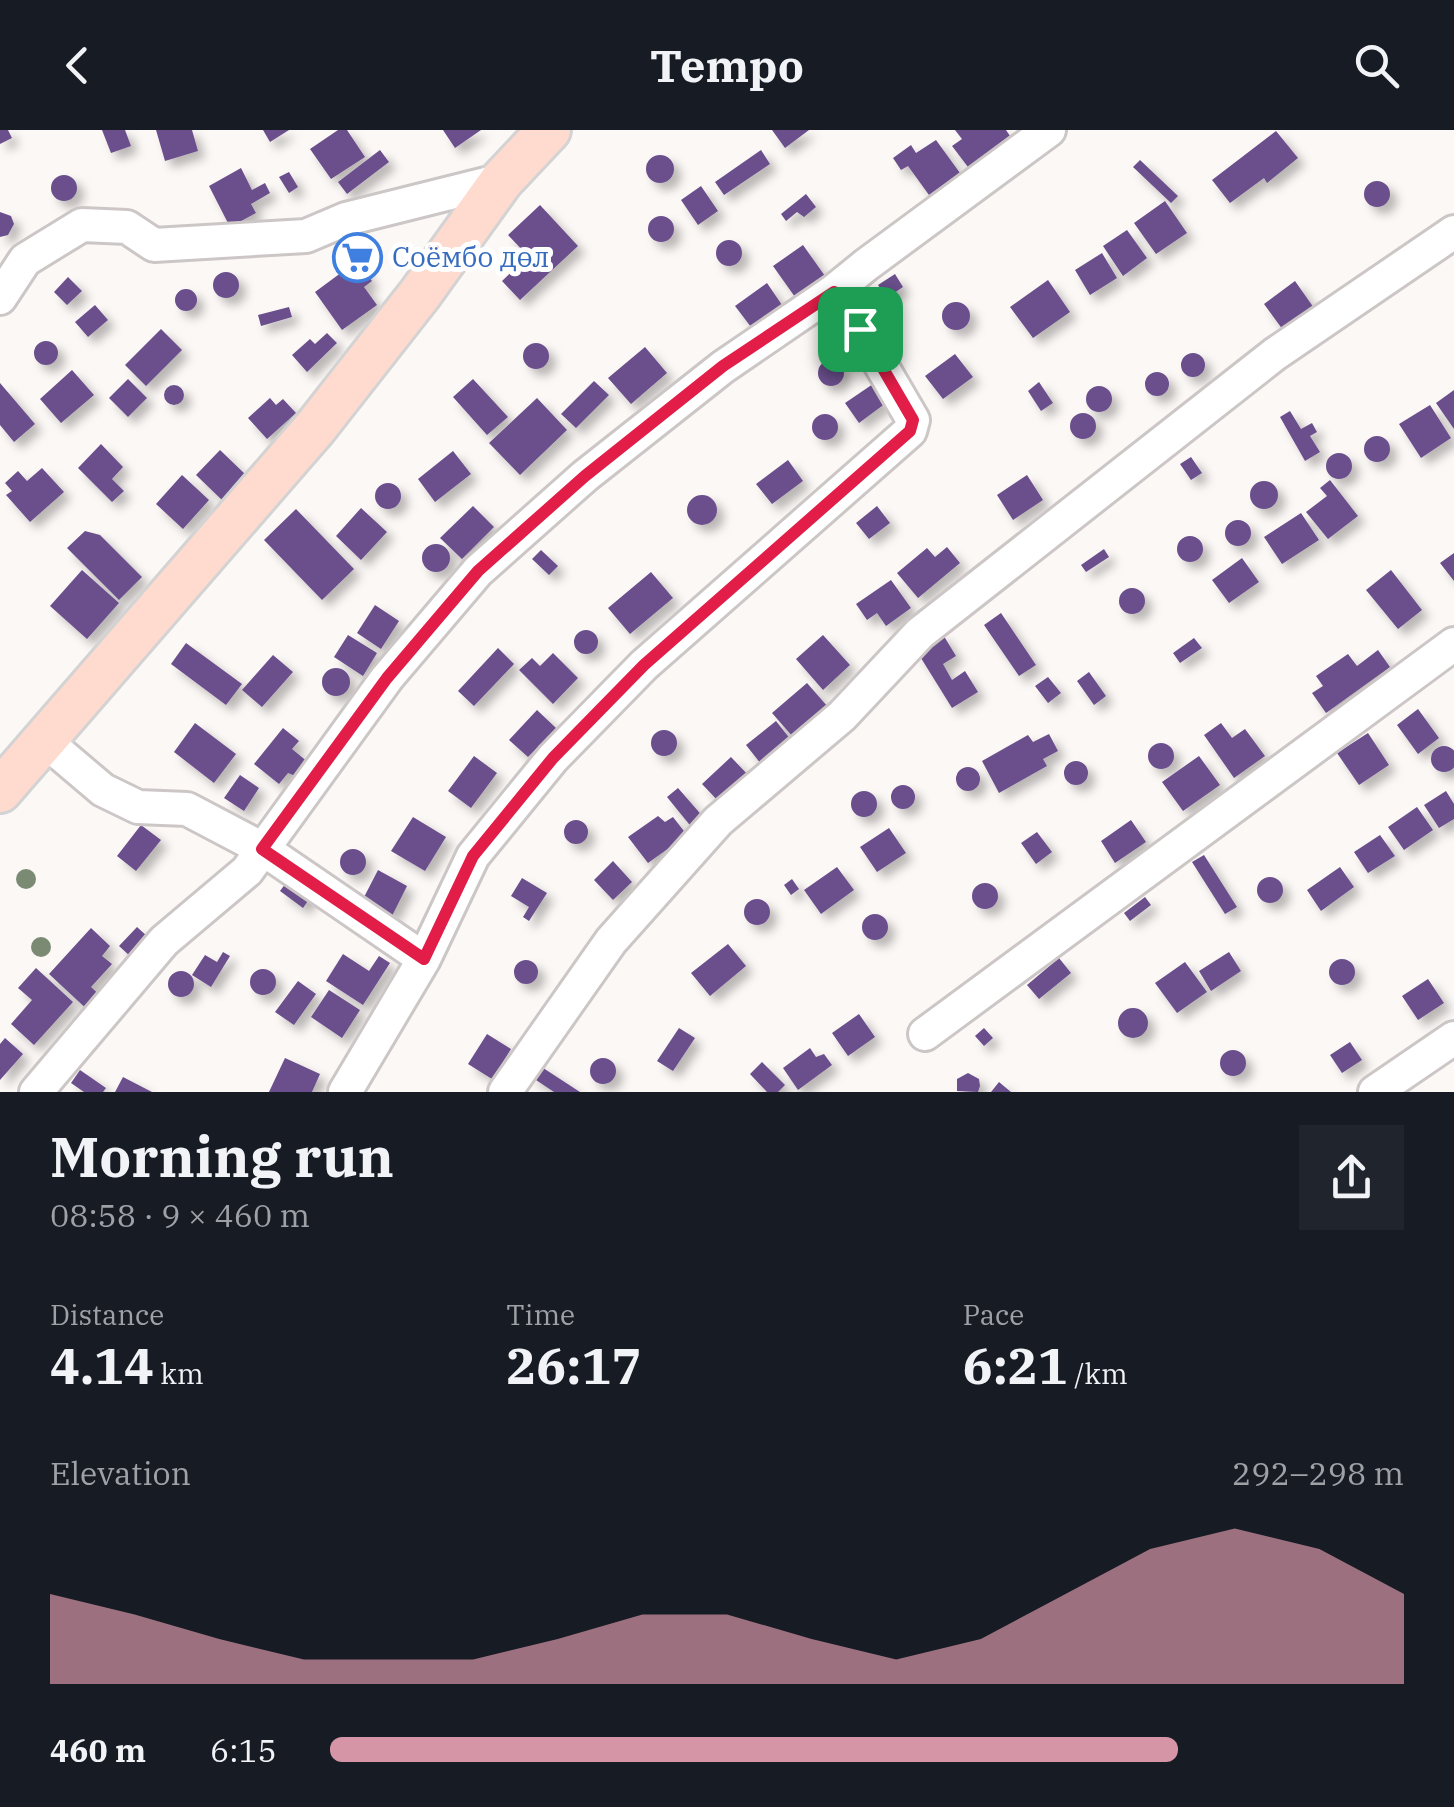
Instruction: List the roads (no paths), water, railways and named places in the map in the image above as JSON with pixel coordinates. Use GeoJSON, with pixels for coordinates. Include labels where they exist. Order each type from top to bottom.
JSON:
{"type":"FeatureCollection","features":[{"type":"Feature","properties":{"kind":"main road"},"geometry":{"type":"LineString","coordinates":[[0,790],[316,428],[502,180],[549,130]]}},
{"type":"Feature","properties":{"kind":"street"},"geometry":{"type":"LineString","coordinates":[[36,1092],[164,941],[247,870],[387,678],[478,571],[585,476],[723,366],[834,292],[1049,130]]}},
{"type":"Feature","properties":{"kind":"street"},"geometry":{"type":"LineString","coordinates":[[0,298],[26,260],[82,225],[126,227],[154,245],[306,236],[346,219],[502,180]]}},
{"type":"Feature","properties":{"kind":"street"},"geometry":{"type":"LineString","coordinates":[[505,1092],[611,940],[718,821],[842,716],[920,633],[1275,354],[1454,232]]}},
{"type":"Feature","properties":{"kind":"street"},"geometry":{"type":"LineString","coordinates":[[345,1092],[424,959],[473,856],[553,758],[644,665],[910,431],[913,420],[834,292]]}},
{"type":"Feature","properties":{"kind":"street"},"geometry":{"type":"LineString","coordinates":[[925,1034],[1454,644]]}},
{"type":"Feature","properties":{"kind":"street"},"geometry":{"type":"LineString","coordinates":[[44,740],[102,790],[138,808],[187,809],[262,849],[424,959]]}},
{"type":"Feature","properties":{"kind":"street"},"geometry":{"type":"LineString","coordinates":[[1375,1092],[1454,1038]]}},
{"type":"Feature","properties":{"kind":"place","name":"Соёмбо дөл"},"geometry":{"type":"Point","coordinates":[357,257]}}]}
